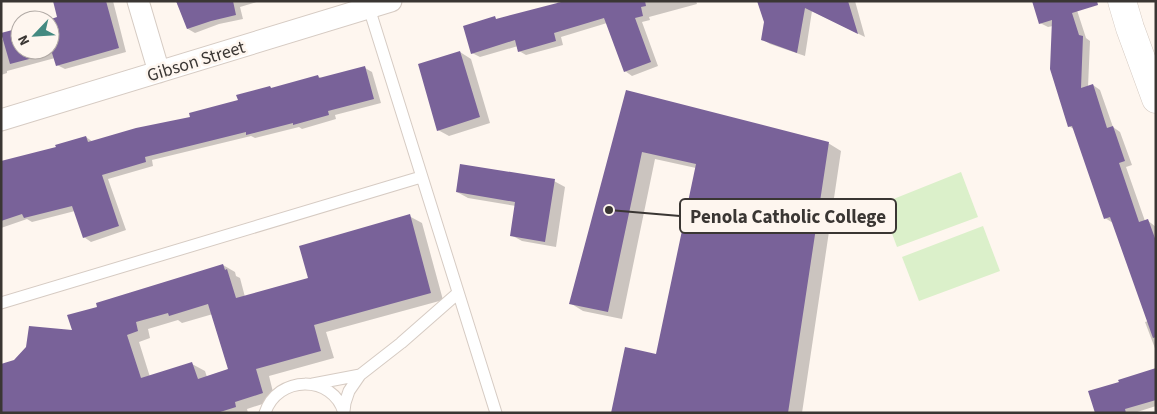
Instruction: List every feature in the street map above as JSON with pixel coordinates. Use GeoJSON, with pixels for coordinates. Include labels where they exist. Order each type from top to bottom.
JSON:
{"type":"FeatureCollection","features":[{"type":"Feature","properties":{"kind":"street"},"geometry":{"type":"LineString","coordinates":[[138,1],[159,72]]}},
{"type":"Feature","properties":{"kind":"street","name":"Gibson Street"},"geometry":{"type":"LineString","coordinates":[[1,120],[391,1]]}},
{"type":"Feature","properties":{"kind":"street"},"geometry":{"type":"LineString","coordinates":[[1122,1],[1156,99]]}},
{"type":"Feature","properties":{"kind":"lane"},"geometry":{"type":"LineString","coordinates":[[369,8],[496,413]]}},
{"type":"Feature","properties":{"kind":"lane"},"geometry":{"type":"LineString","coordinates":[[1,303],[421,177]]}},
{"type":"Feature","properties":{"kind":"lane"},"geometry":{"type":"LineString","coordinates":[[344,412],[349,391],[360,375],[401,343],[458,293]]}},
{"type":"Feature","properties":{"kind":"lane"},"geometry":{"type":"LineString","coordinates":[[265,413],[267,406],[275,396],[286,388],[298,384],[312,384],[360,375]]}},
{"type":"Feature","properties":{"kind":"lane"},"geometry":{"type":"LineString","coordinates":[[312,384],[324,388],[335,396],[344,412]]}},
{"type":"Feature","properties":{"kind":"green space"},"geometry":{"type":"Polygon","coordinates":[[[961,172],[978,217],[897,247],[881,204],[961,172]]]}},
{"type":"Feature","properties":{"kind":"green space"},"geometry":{"type":"Polygon","coordinates":[[[983,226],[1000,271],[919,301],[902,257],[983,226]]]}},
{"type":"Feature","properties":{"kind":"building"},"geometry":{"type":"Polygon","coordinates":[[[53,1],[106,1],[119,48],[56,66],[54,60],[60,60],[60,10],[55,10],[53,1]]]}},
{"type":"Feature","properties":{"kind":"building"},"geometry":{"type":"Polygon","coordinates":[[[176,1],[233,1],[236,15],[187,29],[176,1]]]}},
{"type":"Feature","properties":{"kind":"building"},"geometry":{"type":"Polygon","coordinates":[[[565,1],[645,1],[646,6],[641,7],[643,16],[635,18],[651,62],[624,72],[604,18],[554,33],[556,41],[518,52],[515,40],[471,54],[463,26],[495,16],[496,19],[565,1]]]}},
{"type":"Feature","properties":{"kind":"building"},"geometry":{"type":"Polygon","coordinates":[[[757,1],[848,1],[858,34],[805,8],[797,53],[761,40],[764,22],[757,1]]]}},
{"type":"Feature","properties":{"kind":"building"},"geometry":{"type":"Polygon","coordinates":[[[1032,1],[1097,1],[1098,5],[1072,13],[1079,35],[1083,36],[1081,88],[1093,84],[1107,128],[1113,126],[1125,161],[1119,163],[1139,222],[1148,219],[1156,241],[1156,337],[1153,338],[1110,217],[1104,219],[1072,126],[1068,127],[1050,69],[1052,20],[1039,24],[1032,1]]]}},
{"type":"Feature","properties":{"kind":"building"},"geometry":{"type":"Polygon","coordinates":[[[10,31],[10,60],[25,60],[10,64],[1,33],[10,31]]]}},
{"type":"Feature","properties":{"kind":"building"},"geometry":{"type":"Polygon","coordinates":[[[460,51],[480,117],[437,131],[418,64],[460,51]]]}},
{"type":"Feature","properties":{"kind":"building"},"geometry":{"type":"Polygon","coordinates":[[[365,66],[374,99],[328,111],[329,115],[293,125],[293,123],[246,135],[246,132],[145,157],[146,162],[102,175],[119,226],[83,238],[72,206],[24,218],[22,214],[1,221],[1,161],[56,147],[55,145],[86,136],[88,142],[136,128],[190,117],[189,113],[238,100],[236,95],[318,75],[319,78],[365,66]]]}},
{"type":"Feature","properties":{"kind":"building"},"geometry":{"type":"Polygon","coordinates":[[[626,90],[829,142],[788,413],[611,413],[625,347],[656,354],[696,164],[642,152],[608,312],[569,304],[626,90]]]}},
{"type":"Feature","properties":{"kind":"building"},"geometry":{"type":"Polygon","coordinates":[[[460,164],[555,179],[545,242],[510,236],[515,202],[456,192],[460,164]]]}},
{"type":"Feature","properties":{"kind":"building"},"geometry":{"type":"Polygon","coordinates":[[[410,214],[431,293],[314,325],[321,351],[256,369],[263,393],[235,402],[236,407],[217,413],[1,413],[1,364],[14,360],[26,347],[29,326],[72,330],[67,315],[97,307],[96,303],[223,264],[225,270],[227,269],[236,298],[308,278],[299,246],[410,214]],[[208,304],[169,316],[168,313],[136,322],[138,331],[127,335],[141,378],[192,362],[198,379],[228,369],[208,304]]]}},
{"type":"Feature","properties":{"kind":"building"},"geometry":{"type":"Polygon","coordinates":[[[1156,368],[1156,400],[1125,409],[1126,413],[1095,413],[1088,391],[1156,368]]]}},
{"type":"Feature","properties":{"kind":"place","name":"Penola Catholic College"},"geometry":{"type":"Point","coordinates":[609,210]}}]}
